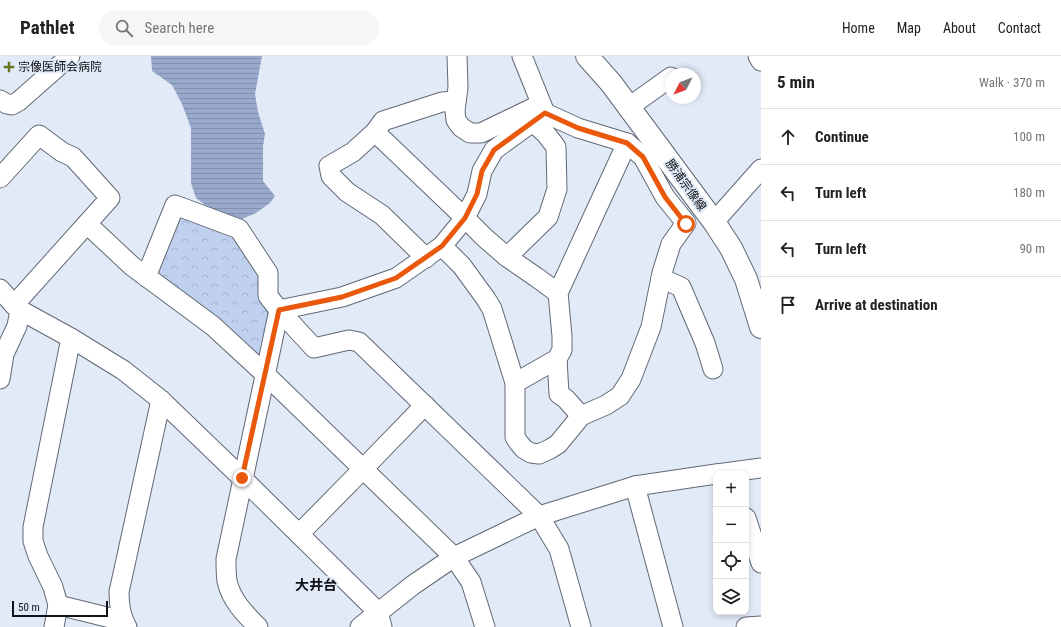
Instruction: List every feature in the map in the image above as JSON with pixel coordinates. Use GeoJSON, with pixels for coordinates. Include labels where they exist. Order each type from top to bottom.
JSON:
{"type":"FeatureCollection","features":[{"type":"Feature","properties":{"kind":"main road","name":"勝浦宗像線"},"geometry":{"type":"LineString","coordinates":[[587,56],[611,83],[714,222],[731,248],[746,279],[759,314]]}},
{"type":"Feature","properties":{"kind":"street"},"geometry":{"type":"LineString","coordinates":[[0,100],[12,105],[19,101],[70,56]]}},
{"type":"Feature","properties":{"kind":"street"},"geometry":{"type":"LineString","coordinates":[[442,246],[462,266],[492,309],[515,383],[515,436],[519,444],[524,449],[531,453],[539,454],[558,444],[581,416],[606,405],[620,396],[631,379],[652,326],[661,278],[671,244],[686,224],[665,197],[643,157],[627,143],[578,128],[540,113],[481,133],[470,133],[461,127],[456,120],[455,102],[458,87],[457,56]]}},
{"type":"Feature","properties":{"kind":"street"},"geometry":{"type":"LineString","coordinates":[[507,257],[548,217],[557,189],[556,147],[546,134],[522,56]]}},
{"type":"Feature","properties":{"kind":"street"},"geometry":{"type":"LineString","coordinates":[[758,56],[761,61]]}},
{"type":"Feature","properties":{"kind":"street"},"geometry":{"type":"LineString","coordinates":[[629,107],[665,81]]}},
{"type":"Feature","properties":{"kind":"street"},"geometry":{"type":"LineString","coordinates":[[426,258],[382,215],[347,192],[331,176],[329,166],[353,152],[375,132],[383,121],[442,102],[455,102]]}},
{"type":"Feature","properties":{"kind":"street"},"geometry":{"type":"LineString","coordinates":[[279,310],[342,297],[396,278],[442,246],[465,218],[477,194],[482,171],[494,150],[540,113]]}},
{"type":"Feature","properties":{"kind":"street"},"geometry":{"type":"LineString","coordinates":[[375,132],[484,238],[507,257],[558,293]]}},
{"type":"Feature","properties":{"kind":"street"},"geometry":{"type":"LineString","coordinates":[[0,178],[39,135],[62,152],[73,157],[110,198],[87,224],[8,301]]}},
{"type":"Feature","properties":{"kind":"street"},"geometry":{"type":"LineString","coordinates":[[515,383],[557,359],[562,350],[558,293],[627,143]]}},
{"type":"Feature","properties":{"kind":"street"},"geometry":{"type":"LineString","coordinates":[[714,222],[761,169]]}},
{"type":"Feature","properties":{"kind":"street"},"geometry":{"type":"LineString","coordinates":[[146,277],[175,205],[239,229],[268,273],[268,296],[314,348],[349,340],[359,342],[539,516],[559,549],[581,627]]}},
{"type":"Feature","properties":{"kind":"street"},"geometry":{"type":"LineString","coordinates":[[87,224],[132,266],[213,326],[265,374],[454,558],[471,582],[485,627]]}},
{"type":"Feature","properties":{"kind":"street"},"geometry":{"type":"LineString","coordinates":[[661,278],[681,287],[705,343],[713,369]]}},
{"type":"Feature","properties":{"kind":"street"},"geometry":{"type":"LineString","coordinates":[[8,301],[123,370],[161,400],[299,534],[380,620]]}},
{"type":"Feature","properties":{"kind":"street"},"geometry":{"type":"LineString","coordinates":[[0,378],[4,354],[17,326],[8,301]]}},
{"type":"Feature","properties":{"kind":"street"},"geometry":{"type":"LineString","coordinates":[[258,627],[234,600],[227,581],[226,560],[242,478],[279,310]]}},
{"type":"Feature","properties":{"kind":"street"},"geometry":{"type":"LineString","coordinates":[[54,627],[58,605],[53,587],[38,556],[33,541],[33,527],[71,338]]}},
{"type":"Feature","properties":{"kind":"street"},"geometry":{"type":"LineString","coordinates":[[557,359],[559,394],[566,399],[581,416]]}},
{"type":"Feature","properties":{"kind":"street"},"geometry":{"type":"LineString","coordinates":[[125,624],[120,607],[119,592],[161,400]]}},
{"type":"Feature","properties":{"kind":"street"},"geometry":{"type":"LineString","coordinates":[[299,534],[425,405]]}},
{"type":"Feature","properties":{"kind":"street"},"geometry":{"type":"LineString","coordinates":[[746,471],[761,468]]}},
{"type":"Feature","properties":{"kind":"street"},"geometry":{"type":"LineString","coordinates":[[360,627],[380,620],[413,586],[454,558],[539,516],[635,486],[713,474]]}},
{"type":"Feature","properties":{"kind":"street"},"geometry":{"type":"LineString","coordinates":[[635,486],[673,627]]}},
{"type":"Feature","properties":{"kind":"street"},"geometry":{"type":"LineString","coordinates":[[749,527],[761,563]]}},
{"type":"Feature","properties":{"kind":"street"},"geometry":{"type":"LineString","coordinates":[[58,605],[125,624]]}},
{"type":"Feature","properties":{"kind":"street"},"geometry":{"type":"LineString","coordinates":[[746,627],[761,626]]}},
{"type":"Feature","properties":{"kind":"green space"},"geometry":{"type":"Polygon","coordinates":[[[178,213],[235,234],[263,274],[272,306],[262,357],[257,358],[220,324],[153,269],[178,213]]]}},
{"type":"Feature","properties":{"kind":"shaded area"},"geometry":{"type":"Polygon","coordinates":[[[151,56],[262,56],[255,94],[258,112],[265,134],[263,146],[263,181],[275,196],[270,203],[256,213],[242,219],[213,211],[196,198],[191,183],[191,128],[182,104],[172,85],[152,71],[151,56]]]}},
{"type":"Feature","properties":{"kind":"place","name":"宗像医師会病院"},"geometry":{"type":"Point","coordinates":[9,67]}},
{"type":"Feature","properties":{"kind":"district","name":"大井台"},"geometry":{"type":"Point","coordinates":[316,585]}},
{"type":"Feature","properties":{"kind":"route"},"geometry":{"type":"LineString","coordinates":[[242,478],[279,310],[342,297],[377,285],[396,278],[426,258],[442,246],[465,218],[477,194],[482,171],[494,150],[545,113],[578,128],[627,143],[643,157],[665,197],[686,224]]}}]}
